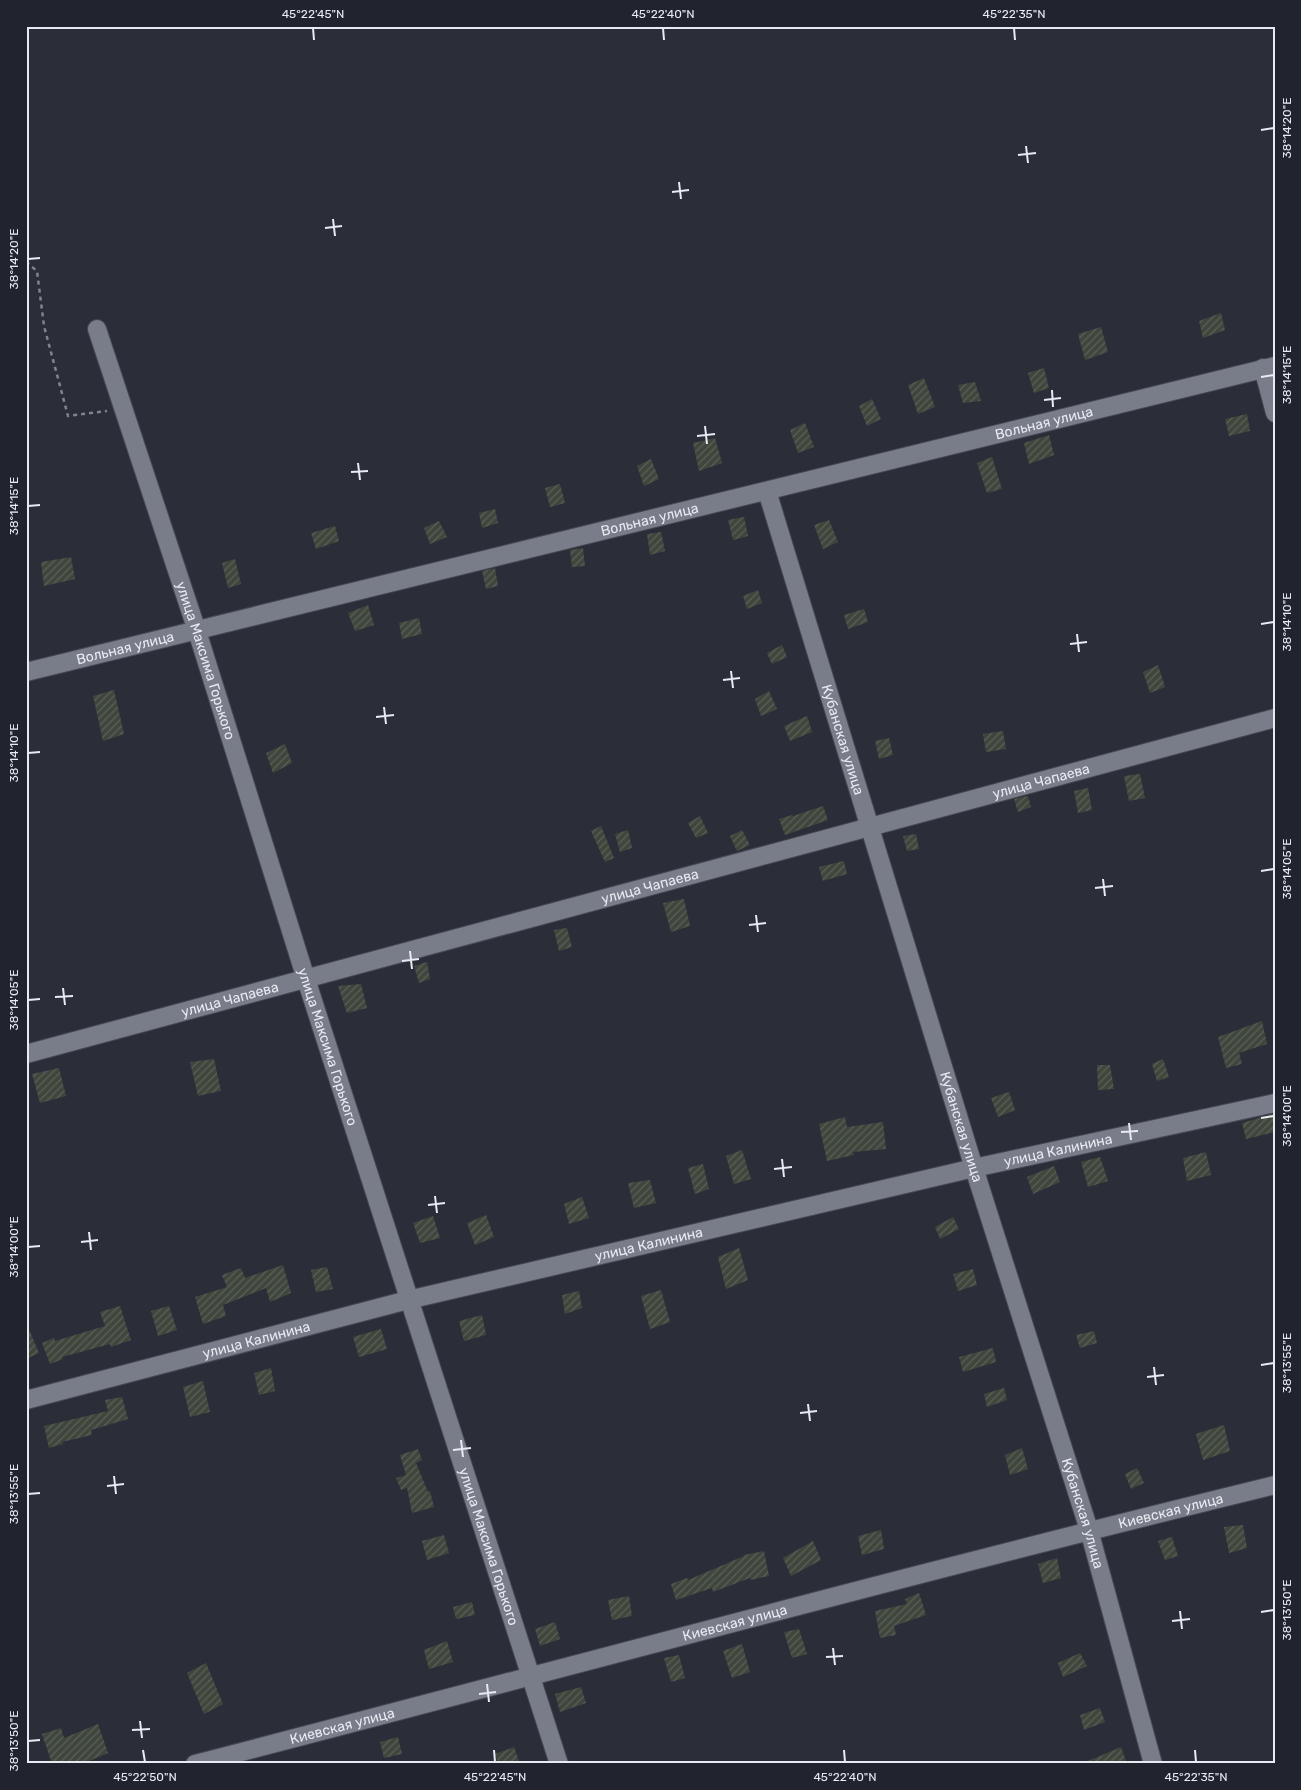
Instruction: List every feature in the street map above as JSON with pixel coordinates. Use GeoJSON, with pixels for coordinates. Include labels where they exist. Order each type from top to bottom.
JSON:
{"type":"FeatureCollection","features":[{"type":"Feature","properties":{"kind":"street","name":"улица Максима Горького"},"geometry":{"type":"LineString","coordinates":[[97,329],[197,631],[408,1300],[559,1764]]}},
{"type":"Feature","properties":{"kind":"street"},"geometry":{"type":"LineString","coordinates":[[1269,367],[1275,413]]}},
{"type":"Feature","properties":{"kind":"street","name":"Вольная улица"},"geometry":{"type":"LineString","coordinates":[[26,672],[1269,367]]}},
{"type":"Feature","properties":{"kind":"street","name":"Кубанская улица"},"geometry":{"type":"LineString","coordinates":[[767,491],[974,1168],[1089,1530],[1154,1764]]}},
{"type":"Feature","properties":{"kind":"street","name":"улица Чапаева"},"geometry":{"type":"LineString","coordinates":[[26,1054],[1275,718]]}},
{"type":"Feature","properties":{"kind":"street","name":"улица Калинина"},"geometry":{"type":"LineString","coordinates":[[26,1400],[408,1300],[974,1168],[1275,1104]]}},
{"type":"Feature","properties":{"kind":"street","name":"Киевская улица"},"geometry":{"type":"LineString","coordinates":[[194,1764],[1089,1530],[1275,1485]]}},
{"type":"Feature","properties":{"kind":"path"},"geometry":{"type":"LineString","coordinates":[[26,262],[36,270],[44,326],[68,416],[124,409]]}},
{"type":"Feature","properties":{"kind":"building"},"geometry":{"type":"Polygon","coordinates":[[[1221,313],[1225,330],[1203,338],[1199,321],[1221,313]]]}},
{"type":"Feature","properties":{"kind":"building"},"geometry":{"type":"Polygon","coordinates":[[[1101,327],[1108,352],[1085,360],[1078,334],[1101,327]]]}},
{"type":"Feature","properties":{"kind":"building"},"geometry":{"type":"Polygon","coordinates":[[[1044,368],[1049,388],[1034,393],[1028,373],[1044,368]]]}},
{"type":"Feature","properties":{"kind":"building"},"geometry":{"type":"Polygon","coordinates":[[[924,378],[935,407],[918,414],[908,385],[924,378]]]}},
{"type":"Feature","properties":{"kind":"building"},"geometry":{"type":"Polygon","coordinates":[[[975,382],[981,401],[963,403],[958,385],[975,382]]]}},
{"type":"Feature","properties":{"kind":"building"},"geometry":{"type":"Polygon","coordinates":[[[872,399],[881,419],[867,426],[859,406],[872,399]]]}},
{"type":"Feature","properties":{"kind":"building"},"geometry":{"type":"Polygon","coordinates":[[[1247,414],[1250,431],[1229,436],[1225,419],[1247,414]]]}},
{"type":"Feature","properties":{"kind":"building"},"geometry":{"type":"Polygon","coordinates":[[[805,423],[814,447],[798,453],[790,430],[805,423]]]}},
{"type":"Feature","properties":{"kind":"building"},"geometry":{"type":"Polygon","coordinates":[[[1049,435],[1054,455],[1029,464],[1024,443],[1049,435]]]}},
{"type":"Feature","properties":{"kind":"building"},"geometry":{"type":"Polygon","coordinates":[[[715,438],[722,463],[699,471],[693,443],[715,438]]]}},
{"type":"Feature","properties":{"kind":"building"},"geometry":{"type":"Polygon","coordinates":[[[992,457],[1002,489],[987,493],[977,463],[992,457]]]}},
{"type":"Feature","properties":{"kind":"building"},"geometry":{"type":"Polygon","coordinates":[[[651,459],[659,479],[644,486],[637,466],[651,459]]]}},
{"type":"Feature","properties":{"kind":"building"},"geometry":{"type":"Polygon","coordinates":[[[560,484],[565,503],[550,507],[545,488],[560,484]]]}},
{"type":"Feature","properties":{"kind":"building"},"geometry":{"type":"Polygon","coordinates":[[[495,509],[498,523],[482,528],[479,513],[495,509]]]}},
{"type":"Feature","properties":{"kind":"building"},"geometry":{"type":"Polygon","coordinates":[[[744,517],[748,536],[733,540],[728,520],[744,517]]]}},
{"type":"Feature","properties":{"kind":"building"},"geometry":{"type":"Polygon","coordinates":[[[829,520],[838,542],[823,549],[814,525],[829,520]]]}},
{"type":"Feature","properties":{"kind":"building"},"geometry":{"type":"Polygon","coordinates":[[[439,521],[447,537],[430,544],[424,528],[439,521]]]}},
{"type":"Feature","properties":{"kind":"building"},"geometry":{"type":"Polygon","coordinates":[[[335,526],[339,541],[316,549],[311,533],[335,526]]]}},
{"type":"Feature","properties":{"kind":"building"},"geometry":{"type":"Polygon","coordinates":[[[661,532],[665,551],[650,555],[647,534],[661,532]]]}},
{"type":"Feature","properties":{"kind":"building"},"geometry":{"type":"Polygon","coordinates":[[[583,548],[585,566],[572,567],[570,550],[583,548]]]}},
{"type":"Feature","properties":{"kind":"building"},"geometry":{"type":"Polygon","coordinates":[[[71,557],[75,579],[44,586],[41,562],[71,557]]]}},
{"type":"Feature","properties":{"kind":"building"},"geometry":{"type":"Polygon","coordinates":[[[235,559],[241,584],[228,588],[222,563],[235,559]]]}},
{"type":"Feature","properties":{"kind":"building"},"geometry":{"type":"Polygon","coordinates":[[[495,568],[498,586],[486,589],[482,571],[495,568]]]}},
{"type":"Feature","properties":{"kind":"building"},"geometry":{"type":"Polygon","coordinates":[[[758,590],[762,603],[747,609],[743,596],[758,590]]]}},
{"type":"Feature","properties":{"kind":"building"},"geometry":{"type":"Polygon","coordinates":[[[368,605],[374,625],[355,631],[348,613],[368,605]]]}},
{"type":"Feature","properties":{"kind":"building"},"geometry":{"type":"Polygon","coordinates":[[[864,609],[868,622],[848,629],[844,615],[864,609]]]}},
{"type":"Feature","properties":{"kind":"building"},"geometry":{"type":"Polygon","coordinates":[[[419,618],[422,634],[402,639],[399,623],[419,618]]]}},
{"type":"Feature","properties":{"kind":"building"},"geometry":{"type":"Polygon","coordinates":[[[782,645],[787,657],[772,664],[767,653],[782,645]]]}},
{"type":"Feature","properties":{"kind":"building"},"geometry":{"type":"Polygon","coordinates":[[[1158,665],[1165,687],[1150,693],[1143,672],[1158,665]]]}},
{"type":"Feature","properties":{"kind":"building"},"geometry":{"type":"Polygon","coordinates":[[[114,690],[124,734],[103,741],[93,696],[114,690]]]}},
{"type":"Feature","properties":{"kind":"building"},"geometry":{"type":"Polygon","coordinates":[[[769,691],[777,709],[761,716],[755,699],[769,691]]]}},
{"type":"Feature","properties":{"kind":"building"},"geometry":{"type":"Polygon","coordinates":[[[807,716],[812,732],[790,741],[784,726],[807,716]]]}},
{"type":"Feature","properties":{"kind":"building"},"geometry":{"type":"Polygon","coordinates":[[[1003,731],[1006,749],[986,752],[983,734],[1003,731]]]}},
{"type":"Feature","properties":{"kind":"building"},"geometry":{"type":"Polygon","coordinates":[[[889,738],[893,755],[879,759],[875,741],[889,738]]]}},
{"type":"Feature","properties":{"kind":"building"},"geometry":{"type":"Polygon","coordinates":[[[285,744],[292,763],[273,773],[266,753],[285,744]]]}},
{"type":"Feature","properties":{"kind":"building"},"geometry":{"type":"Polygon","coordinates":[[[1140,774],[1145,798],[1129,801],[1124,776],[1140,774]]]}},
{"type":"Feature","properties":{"kind":"building"},"geometry":{"type":"Polygon","coordinates":[[[1088,788],[1092,810],[1078,813],[1074,791],[1088,788]]]}},
{"type":"Feature","properties":{"kind":"building"},"geometry":{"type":"Polygon","coordinates":[[[1028,796],[1031,807],[1018,812],[1014,799],[1028,796]]]}},
{"type":"Feature","properties":{"kind":"building"},"geometry":{"type":"Polygon","coordinates":[[[823,806],[828,820],[785,835],[779,819],[823,806]]]}},
{"type":"Feature","properties":{"kind":"building"},"geometry":{"type":"Polygon","coordinates":[[[700,816],[708,833],[696,838],[688,823],[700,816]]]}},
{"type":"Feature","properties":{"kind":"building"},"geometry":{"type":"Polygon","coordinates":[[[601,826],[614,858],[605,862],[591,831],[601,826]]]}},
{"type":"Feature","properties":{"kind":"building"},"geometry":{"type":"Polygon","coordinates":[[[628,830],[632,848],[620,852],[615,834],[628,830]]]}},
{"type":"Feature","properties":{"kind":"building"},"geometry":{"type":"Polygon","coordinates":[[[742,830],[750,845],[737,851],[730,836],[742,830]]]}},
{"type":"Feature","properties":{"kind":"building"},"geometry":{"type":"Polygon","coordinates":[[[916,834],[919,849],[907,851],[903,836],[916,834]]]}},
{"type":"Feature","properties":{"kind":"building"},"geometry":{"type":"Polygon","coordinates":[[[844,861],[847,874],[823,881],[819,867],[844,861]]]}},
{"type":"Feature","properties":{"kind":"building"},"geometry":{"type":"Polygon","coordinates":[[[684,899],[690,926],[671,932],[663,903],[684,899]]]}},
{"type":"Feature","properties":{"kind":"building"},"geometry":{"type":"Polygon","coordinates":[[[567,928],[572,947],[559,951],[554,930],[567,928]]]}},
{"type":"Feature","properties":{"kind":"building"},"geometry":{"type":"Polygon","coordinates":[[[427,962],[430,979],[419,983],[414,966],[427,962]]]}},
{"type":"Feature","properties":{"kind":"building"},"geometry":{"type":"Polygon","coordinates":[[[361,984],[367,1008],[347,1013],[338,986],[361,984]]]}},
{"type":"Feature","properties":{"kind":"building"},"geometry":{"type":"Polygon","coordinates":[[[1262,1021],[1267,1044],[1239,1053],[1242,1064],[1226,1068],[1218,1037],[1262,1021]]]}},
{"type":"Feature","properties":{"kind":"building"},"geometry":{"type":"Polygon","coordinates":[[[214,1059],[221,1091],[198,1096],[190,1062],[214,1059]]]}},
{"type":"Feature","properties":{"kind":"building"},"geometry":{"type":"Polygon","coordinates":[[[1163,1059],[1169,1077],[1157,1081],[1152,1064],[1163,1059]]]}},
{"type":"Feature","properties":{"kind":"building"},"geometry":{"type":"Polygon","coordinates":[[[1097,1065],[1110,1065],[1114,1089],[1098,1090],[1097,1065]]]}},
{"type":"Feature","properties":{"kind":"building"},"geometry":{"type":"Polygon","coordinates":[[[59,1068],[66,1096],[40,1103],[32,1074],[59,1068]]]}},
{"type":"Feature","properties":{"kind":"building"},"geometry":{"type":"Polygon","coordinates":[[[1009,1092],[1015,1110],[998,1117],[991,1098],[1009,1092]]]}},
{"type":"Feature","properties":{"kind":"building"},"geometry":{"type":"Polygon","coordinates":[[[1273,1114],[1275,1132],[1246,1139],[1242,1123],[1273,1114]]]}},
{"type":"Feature","properties":{"kind":"building"},"geometry":{"type":"Polygon","coordinates":[[[845,1117],[847,1127],[883,1122],[886,1149],[853,1152],[854,1155],[827,1161],[819,1124],[845,1117]]]}},
{"type":"Feature","properties":{"kind":"building"},"geometry":{"type":"Polygon","coordinates":[[[742,1150],[751,1179],[734,1184],[726,1156],[742,1150]]]}},
{"type":"Feature","properties":{"kind":"building"},"geometry":{"type":"Polygon","coordinates":[[[1206,1152],[1211,1175],[1187,1181],[1183,1158],[1206,1152]]]}},
{"type":"Feature","properties":{"kind":"building"},"geometry":{"type":"Polygon","coordinates":[[[1100,1157],[1108,1181],[1088,1187],[1081,1162],[1100,1157]]]}},
{"type":"Feature","properties":{"kind":"building"},"geometry":{"type":"Polygon","coordinates":[[[703,1164],[709,1189],[695,1194],[688,1168],[703,1164]]]}},
{"type":"Feature","properties":{"kind":"building"},"geometry":{"type":"Polygon","coordinates":[[[1054,1166],[1060,1182],[1033,1194],[1027,1177],[1054,1166]]]}},
{"type":"Feature","properties":{"kind":"building"},"geometry":{"type":"Polygon","coordinates":[[[650,1180],[656,1203],[634,1208],[628,1183],[650,1180]]]}},
{"type":"Feature","properties":{"kind":"building"},"geometry":{"type":"Polygon","coordinates":[[[582,1197],[589,1218],[569,1224],[564,1204],[582,1197]]]}},
{"type":"Feature","properties":{"kind":"building"},"geometry":{"type":"Polygon","coordinates":[[[486,1215],[494,1237],[475,1245],[467,1223],[486,1215]]]}},
{"type":"Feature","properties":{"kind":"building"},"geometry":{"type":"Polygon","coordinates":[[[433,1216],[440,1238],[420,1243],[413,1223],[433,1216]]]}},
{"type":"Feature","properties":{"kind":"building"},"geometry":{"type":"Polygon","coordinates":[[[953,1217],[959,1229],[940,1239],[935,1227],[953,1217]]]}},
{"type":"Feature","properties":{"kind":"building"},"geometry":{"type":"Polygon","coordinates":[[[739,1248],[748,1280],[726,1289],[718,1257],[739,1248]]]}},
{"type":"Feature","properties":{"kind":"building"},"geometry":{"type":"Polygon","coordinates":[[[283,1265],[291,1293],[270,1302],[266,1288],[223,1305],[226,1316],[203,1324],[195,1297],[227,1287],[222,1275],[241,1268],[245,1278],[283,1265]]]}},
{"type":"Feature","properties":{"kind":"building"},"geometry":{"type":"Polygon","coordinates":[[[327,1267],[333,1289],[316,1292],[311,1270],[327,1267]]]}},
{"type":"Feature","properties":{"kind":"building"},"geometry":{"type":"Polygon","coordinates":[[[973,1269],[977,1285],[958,1291],[953,1274],[973,1269]]]}},
{"type":"Feature","properties":{"kind":"building"},"geometry":{"type":"Polygon","coordinates":[[[661,1290],[670,1322],[650,1329],[641,1296],[661,1290]]]}},
{"type":"Feature","properties":{"kind":"building"},"geometry":{"type":"Polygon","coordinates":[[[579,1291],[582,1308],[565,1314],[562,1295],[579,1291]]]}},
{"type":"Feature","properties":{"kind":"building"},"geometry":{"type":"Polygon","coordinates":[[[120,1306],[131,1340],[111,1347],[110,1344],[62,1357],[63,1359],[50,1364],[42,1343],[54,1338],[55,1341],[105,1326],[100,1312],[120,1306]]]}},
{"type":"Feature","properties":{"kind":"building"},"geometry":{"type":"Polygon","coordinates":[[[169,1306],[177,1330],[158,1336],[151,1311],[169,1306]]]}},
{"type":"Feature","properties":{"kind":"building"},"geometry":{"type":"Polygon","coordinates":[[[482,1315],[486,1335],[464,1341],[459,1321],[482,1315]]]}},
{"type":"Feature","properties":{"kind":"building"},"geometry":{"type":"Polygon","coordinates":[[[26,1322],[39,1353],[26,1359],[26,1322]]]}},
{"type":"Feature","properties":{"kind":"building"},"geometry":{"type":"Polygon","coordinates":[[[381,1329],[387,1349],[359,1357],[353,1337],[381,1329]]]}},
{"type":"Feature","properties":{"kind":"building"},"geometry":{"type":"Polygon","coordinates":[[[1094,1331],[1097,1343],[1080,1348],[1076,1335],[1094,1331]]]}},
{"type":"Feature","properties":{"kind":"building"},"geometry":{"type":"Polygon","coordinates":[[[993,1348],[996,1362],[963,1372],[959,1357],[993,1348]]]}},
{"type":"Feature","properties":{"kind":"building"},"geometry":{"type":"Polygon","coordinates":[[[271,1368],[275,1391],[259,1395],[254,1373],[271,1368]]]}},
{"type":"Feature","properties":{"kind":"building"},"geometry":{"type":"Polygon","coordinates":[[[203,1381],[210,1412],[190,1417],[183,1387],[203,1381]]]}},
{"type":"Feature","properties":{"kind":"building"},"geometry":{"type":"Polygon","coordinates":[[[1004,1388],[1007,1400],[987,1407],[984,1394],[1004,1388]]]}},
{"type":"Feature","properties":{"kind":"building"},"geometry":{"type":"Polygon","coordinates":[[[122,1397],[128,1419],[91,1430],[92,1435],[62,1442],[63,1444],[49,1448],[44,1426],[108,1411],[105,1400],[122,1397]]]}},
{"type":"Feature","properties":{"kind":"building"},"geometry":{"type":"Polygon","coordinates":[[[1224,1425],[1230,1451],[1203,1460],[1196,1434],[1224,1425]]]}},
{"type":"Feature","properties":{"kind":"building"},"geometry":{"type":"Polygon","coordinates":[[[1022,1448],[1028,1469],[1010,1475],[1005,1455],[1022,1448]]]}},
{"type":"Feature","properties":{"kind":"building"},"geometry":{"type":"Polygon","coordinates":[[[418,1449],[422,1460],[416,1463],[428,1492],[430,1491],[434,1507],[412,1513],[407,1488],[401,1490],[396,1478],[406,1475],[400,1455],[418,1449]]]}},
{"type":"Feature","properties":{"kind":"building"},"geometry":{"type":"Polygon","coordinates":[[[1137,1468],[1144,1483],[1131,1489],[1125,1474],[1137,1468]]]}},
{"type":"Feature","properties":{"kind":"building"},"geometry":{"type":"Polygon","coordinates":[[[1243,1525],[1247,1548],[1229,1553],[1224,1527],[1243,1525]]]}},
{"type":"Feature","properties":{"kind":"building"},"geometry":{"type":"Polygon","coordinates":[[[881,1530],[884,1549],[862,1555],[858,1536],[881,1530]]]}},
{"type":"Feature","properties":{"kind":"building"},"geometry":{"type":"Polygon","coordinates":[[[444,1535],[449,1553],[427,1560],[422,1541],[444,1535]]]}},
{"type":"Feature","properties":{"kind":"building"},"geometry":{"type":"Polygon","coordinates":[[[1172,1537],[1178,1556],[1165,1560],[1158,1541],[1172,1537]]]}},
{"type":"Feature","properties":{"kind":"building"},"geometry":{"type":"Polygon","coordinates":[[[813,1541],[821,1560],[791,1576],[783,1558],[813,1541]]]}},
{"type":"Feature","properties":{"kind":"building"},"geometry":{"type":"Polygon","coordinates":[[[764,1551],[769,1576],[751,1580],[750,1578],[713,1592],[712,1588],[676,1600],[671,1584],[687,1578],[688,1580],[744,1555],[764,1551]]]}},
{"type":"Feature","properties":{"kind":"building"},"geometry":{"type":"Polygon","coordinates":[[[1057,1558],[1061,1578],[1043,1583],[1038,1564],[1057,1558]]]}},
{"type":"Feature","properties":{"kind":"building"},"geometry":{"type":"Polygon","coordinates":[[[919,1593],[926,1615],[894,1626],[896,1635],[880,1638],[875,1611],[907,1604],[905,1599],[919,1593]]]}},
{"type":"Feature","properties":{"kind":"building"},"geometry":{"type":"Polygon","coordinates":[[[629,1596],[632,1616],[612,1620],[608,1600],[629,1596]]]}},
{"type":"Feature","properties":{"kind":"building"},"geometry":{"type":"Polygon","coordinates":[[[472,1602],[475,1615],[456,1619],[453,1607],[472,1602]]]}},
{"type":"Feature","properties":{"kind":"building"},"geometry":{"type":"Polygon","coordinates":[[[555,1622],[560,1639],[540,1646],[535,1629],[555,1622]]]}},
{"type":"Feature","properties":{"kind":"building"},"geometry":{"type":"Polygon","coordinates":[[[799,1629],[807,1654],[792,1658],[784,1632],[799,1629]]]}},
{"type":"Feature","properties":{"kind":"building"},"geometry":{"type":"Polygon","coordinates":[[[447,1641],[453,1662],[429,1669],[424,1650],[447,1641]]]}},
{"type":"Feature","properties":{"kind":"building"},"geometry":{"type":"Polygon","coordinates":[[[742,1644],[750,1672],[732,1678],[723,1651],[742,1644]]]}},
{"type":"Feature","properties":{"kind":"building"},"geometry":{"type":"Polygon","coordinates":[[[1080,1653],[1087,1666],[1063,1677],[1058,1663],[1080,1653]]]}},
{"type":"Feature","properties":{"kind":"building"},"geometry":{"type":"Polygon","coordinates":[[[679,1655],[685,1678],[671,1682],[664,1658],[679,1655]]]}},
{"type":"Feature","properties":{"kind":"building"},"geometry":{"type":"Polygon","coordinates":[[[206,1663],[223,1704],[204,1714],[187,1673],[206,1663]]]}},
{"type":"Feature","properties":{"kind":"building"},"geometry":{"type":"Polygon","coordinates":[[[581,1687],[586,1703],[560,1712],[555,1694],[581,1687]]]}},
{"type":"Feature","properties":{"kind":"building"},"geometry":{"type":"Polygon","coordinates":[[[1100,1708],[1105,1722],[1084,1730],[1080,1715],[1100,1708]]]}},
{"type":"Feature","properties":{"kind":"building"},"geometry":{"type":"Polygon","coordinates":[[[98,1724],[108,1753],[82,1764],[52,1764],[42,1734],[61,1728],[64,1738],[98,1724]]]}},
{"type":"Feature","properties":{"kind":"building"},"geometry":{"type":"Polygon","coordinates":[[[398,1737],[402,1754],[384,1758],[380,1742],[398,1737]]]}},
{"type":"Feature","properties":{"kind":"building"},"geometry":{"type":"Polygon","coordinates":[[[514,1747],[520,1764],[498,1764],[495,1754],[514,1747]]]}},
{"type":"Feature","properties":{"kind":"building"},"geometry":{"type":"Polygon","coordinates":[[[1121,1747],[1126,1761],[1119,1764],[1081,1764],[1121,1747]]]}}]}
